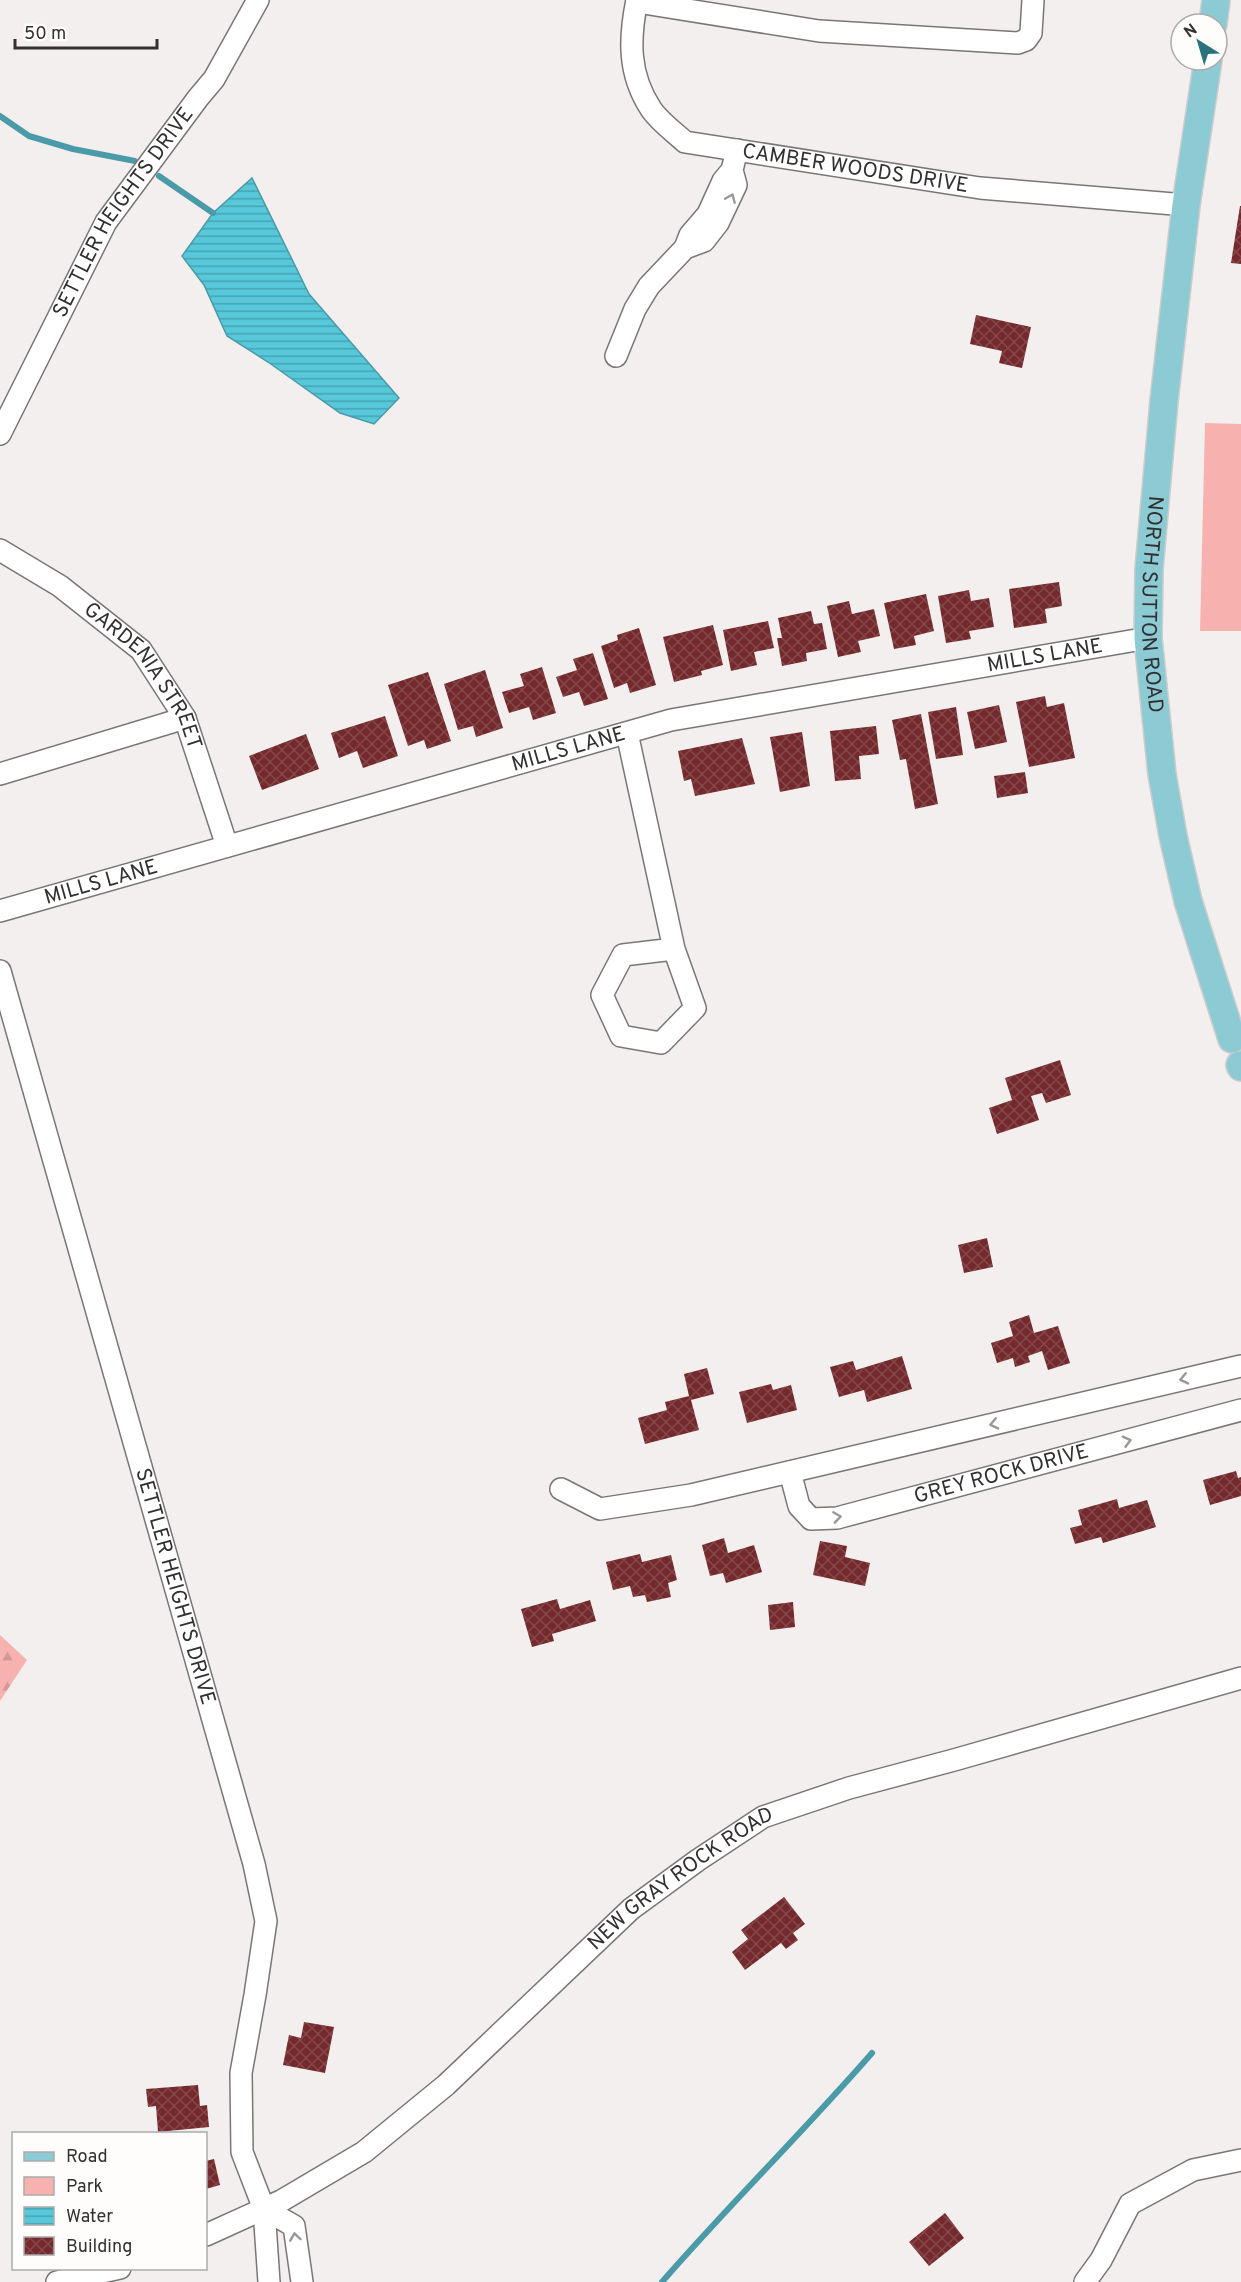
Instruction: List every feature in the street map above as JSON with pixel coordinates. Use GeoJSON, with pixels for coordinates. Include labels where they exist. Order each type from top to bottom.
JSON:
{"type":"FeatureCollection","features":[{"type":"Feature","properties":{"kind":"main road","name":"NORTH SUTTON ROAD"},"geometry":{"type":"LineString","coordinates":[[1206,72],[1186,205],[1164,401],[1149,569],[1148,638],[1162,774],[1173,836],[1188,901],[1232,1039]]}},
{"type":"Feature","properties":{"kind":"street","name":"SETTLER HEIGHTS DRIVE"},"geometry":{"type":"LineString","coordinates":[[0,434],[106,222],[198,98],[214,80],[258,0]]}},
{"type":"Feature","properties":{"kind":"street"},"geometry":{"type":"LineString","coordinates":[[637,1],[819,32],[1018,43],[1026,40],[1031,33],[1033,0]]}},
{"type":"Feature","properties":{"kind":"street","name":"CAMBER WOODS DRIVE"},"geometry":{"type":"LineString","coordinates":[[637,1],[631,29],[633,70],[651,110],[685,142],[734,160],[980,188],[1186,205]]}},
{"type":"Feature","properties":{"kind":"street"},"geometry":{"type":"LineString","coordinates":[[616,357],[634,309],[649,286],[685,248],[690,235],[713,219],[723,181],[734,160]]}},
{"type":"Feature","properties":{"kind":"street","name":"GARDENIA STREET"},"geometry":{"type":"LineString","coordinates":[[0,550],[60,586],[141,650],[185,718],[227,846]]}},
{"type":"Feature","properties":{"kind":"street","name":"MILLS LANE"},"geometry":{"type":"LineString","coordinates":[[0,910],[671,720],[1148,638]]}},
{"type":"Feature","properties":{"kind":"street"},"geometry":{"type":"LineString","coordinates":[[0,774],[185,718]]}},
{"type":"Feature","properties":{"kind":"street"},"geometry":{"type":"LineString","coordinates":[[627,733],[674,949],[695,1008],[661,1043],[621,1036],[602,995],[623,955],[674,949]]}},
{"type":"Feature","properties":{"kind":"street","name":"SETTLER HEIGHTS DRIVE"},"geometry":{"type":"LineString","coordinates":[[0,971],[254,1864],[266,1921],[241,2073],[242,2152],[264,2209],[269,2282]]}},
{"type":"Feature","properties":{"kind":"street","name":"NORTH SUTTON ROAD"},"geometry":{"type":"LineString","coordinates":[[1232,1039],[1241,1065]]}},
{"type":"Feature","properties":{"kind":"street"},"geometry":{"type":"LineString","coordinates":[[561,1489],[600,1509],[691,1495],[1241,1366]]}},
{"type":"Feature","properties":{"kind":"street","name":"GREY ROCK DRIVE"},"geometry":{"type":"LineString","coordinates":[[790,1472],[799,1506],[811,1519],[837,1518],[1241,1410]]}},
{"type":"Feature","properties":{"kind":"street","name":"NEW GRAY ROCK ROAD"},"geometry":{"type":"LineString","coordinates":[[207,2235],[281,2201],[364,2152],[446,2085],[631,1909],[698,1860],[763,1817],[849,1788],[1241,1678]]}},
{"type":"Feature","properties":{"kind":"street"},"geometry":{"type":"LineString","coordinates":[[1085,2282],[1101,2260],[1130,2204],[1193,2170],[1241,2160]]}},
{"type":"Feature","properties":{"kind":"street"},"geometry":{"type":"LineString","coordinates":[[264,2209],[294,2226],[302,2282]]}},
{"type":"Feature","properties":{"kind":"street"},"geometry":{"type":"LineString","coordinates":[[57,2282],[111,2270]]}},
{"type":"Feature","properties":{"kind":"green space"},"geometry":{"type":"Polygon","coordinates":[[[1205,423],[1241,424],[1241,631],[1200,631],[1205,423]]]}},
{"type":"Feature","properties":{"kind":"green space"},"geometry":{"type":"Polygon","coordinates":[[[0,1635],[27,1660],[0,1701],[0,1635]]]}},
{"type":"Feature","properties":{"kind":"water"},"geometry":{"type":"Polygon","coordinates":[[[252,178],[309,294],[399,398],[374,424],[340,413],[227,336],[204,285],[182,256],[213,213],[252,178]]]}},
{"type":"Feature","properties":{"kind":"building"},"geometry":{"type":"Polygon","coordinates":[[[1241,206],[1241,264],[1231,263],[1241,206]]]}},
{"type":"Feature","properties":{"kind":"building"},"geometry":{"type":"Polygon","coordinates":[[[976,315],[1031,327],[1022,368],[999,363],[1002,351],[970,344],[976,315]]]}},
{"type":"Feature","properties":{"kind":"building"},"geometry":{"type":"Polygon","coordinates":[[[1059,582],[1062,606],[1045,609],[1047,623],[1014,628],[1009,589],[1059,582]]]}},
{"type":"Feature","properties":{"kind":"building"},"geometry":{"type":"Polygon","coordinates":[[[969,590],[971,601],[989,598],[994,627],[969,631],[971,639],[946,643],[938,596],[969,590]]]}},
{"type":"Feature","properties":{"kind":"building"},"geometry":{"type":"Polygon","coordinates":[[[926,594],[934,631],[914,636],[916,645],[894,649],[884,603],[926,594]]]}},
{"type":"Feature","properties":{"kind":"building"},"geometry":{"type":"Polygon","coordinates":[[[849,601],[852,614],[874,609],[880,636],[858,641],[861,652],[838,657],[827,606],[849,601]]]}},
{"type":"Feature","properties":{"kind":"building"},"geometry":{"type":"Polygon","coordinates":[[[811,611],[814,624],[822,623],[827,649],[806,653],[807,661],[782,666],[777,638],[782,638],[778,618],[811,611]]]}},
{"type":"Feature","properties":{"kind":"building"},"geometry":{"type":"Polygon","coordinates":[[[768,621],[774,648],[754,652],[757,665],[731,671],[723,630],[768,621]]]}},
{"type":"Feature","properties":{"kind":"building"},"geometry":{"type":"Polygon","coordinates":[[[713,625],[723,665],[701,671],[702,675],[674,682],[663,637],[713,625]]]}},
{"type":"Feature","properties":{"kind":"building"},"geometry":{"type":"Polygon","coordinates":[[[639,628],[656,685],[630,693],[627,683],[614,688],[601,646],[618,640],[617,635],[639,628]]]}},
{"type":"Feature","properties":{"kind":"building"},"geometry":{"type":"Polygon","coordinates":[[[593,653],[608,699],[584,706],[579,692],[563,697],[556,677],[577,670],[573,659],[593,653]]]}},
{"type":"Feature","properties":{"kind":"building"},"geometry":{"type":"Polygon","coordinates":[[[542,667],[556,713],[533,720],[529,707],[509,713],[502,692],[524,686],[520,674],[542,667]]]}},
{"type":"Feature","properties":{"kind":"building"},"geometry":{"type":"Polygon","coordinates":[[[485,670],[503,728],[476,737],[473,726],[458,730],[444,684],[485,670]]]}},
{"type":"Feature","properties":{"kind":"building"},"geometry":{"type":"Polygon","coordinates":[[[428,672],[451,741],[427,749],[424,740],[408,746],[388,685],[428,672]]]}},
{"type":"Feature","properties":{"kind":"building"},"geometry":{"type":"Polygon","coordinates":[[[1045,696],[1047,707],[1064,703],[1075,758],[1029,767],[1016,702],[1045,696]]]}},
{"type":"Feature","properties":{"kind":"building"},"geometry":{"type":"Polygon","coordinates":[[[999,705],[1007,742],[975,749],[967,712],[999,705]]]}},
{"type":"Feature","properties":{"kind":"building"},"geometry":{"type":"Polygon","coordinates":[[[956,707],[963,755],[936,759],[928,712],[956,707]]]}},
{"type":"Feature","properties":{"kind":"building"},"geometry":{"type":"Polygon","coordinates":[[[921,714],[938,804],[915,809],[906,759],[900,760],[892,720],[921,714]]]}},
{"type":"Feature","properties":{"kind":"building"},"geometry":{"type":"Polygon","coordinates":[[[385,716],[398,756],[363,768],[357,751],[339,758],[331,733],[385,716]]]}},
{"type":"Feature","properties":{"kind":"building"},"geometry":{"type":"Polygon","coordinates":[[[876,726],[879,754],[859,756],[861,779],[835,781],[830,731],[876,726]]]}},
{"type":"Feature","properties":{"kind":"building"},"geometry":{"type":"Polygon","coordinates":[[[802,732],[810,786],[780,792],[770,737],[802,732]]]}},
{"type":"Feature","properties":{"kind":"building"},"geometry":{"type":"Polygon","coordinates":[[[306,734],[319,769],[262,790],[249,756],[306,734]]]}},
{"type":"Feature","properties":{"kind":"building"},"geometry":{"type":"Polygon","coordinates":[[[742,738],[755,784],[695,796],[691,779],[684,781],[678,751],[742,738]]]}},
{"type":"Feature","properties":{"kind":"building"},"geometry":{"type":"Polygon","coordinates":[[[1025,772],[1028,793],[997,798],[994,776],[1025,772]]]}},
{"type":"Feature","properties":{"kind":"building"},"geometry":{"type":"Polygon","coordinates":[[[1060,1060],[1071,1095],[1046,1103],[1042,1093],[1031,1096],[1039,1120],[997,1134],[989,1108],[1012,1100],[1005,1078],[1060,1060]]]}},
{"type":"Feature","properties":{"kind":"building"},"geometry":{"type":"Polygon","coordinates":[[[987,1238],[993,1267],[964,1273],[958,1245],[987,1238]]]}},
{"type":"Feature","properties":{"kind":"building"},"geometry":{"type":"Polygon","coordinates":[[[1029,1315],[1034,1333],[1058,1326],[1070,1363],[1048,1370],[1042,1351],[1028,1356],[1030,1362],[1015,1367],[1013,1358],[997,1363],[991,1343],[1013,1336],[1009,1322],[1029,1315]]]}},
{"type":"Feature","properties":{"kind":"building"},"geometry":{"type":"Polygon","coordinates":[[[902,1356],[912,1389],[867,1402],[864,1390],[839,1397],[830,1367],[853,1361],[856,1370],[902,1356]]]}},
{"type":"Feature","properties":{"kind":"building"},"geometry":{"type":"Polygon","coordinates":[[[707,1368],[714,1394],[691,1400],[699,1430],[645,1444],[638,1418],[667,1410],[665,1402],[689,1396],[684,1374],[707,1368]]]}},
{"type":"Feature","properties":{"kind":"building"},"geometry":{"type":"Polygon","coordinates":[[[771,1384],[773,1390],[791,1385],[797,1410],[747,1423],[739,1392],[771,1384]]]}},
{"type":"Feature","properties":{"kind":"building"},"geometry":{"type":"Polygon","coordinates":[[[1236,1471],[1238,1478],[1241,1477],[1241,1496],[1210,1505],[1203,1480],[1236,1471]]]}},
{"type":"Feature","properties":{"kind":"building"},"geometry":{"type":"Polygon","coordinates":[[[1117,1499],[1119,1508],[1147,1500],[1156,1527],[1103,1543],[1101,1537],[1075,1544],[1070,1528],[1082,1525],[1078,1510],[1117,1499]]]}},
{"type":"Feature","properties":{"kind":"building"},"geometry":{"type":"Polygon","coordinates":[[[724,1538],[728,1553],[754,1545],[762,1572],[726,1583],[723,1573],[710,1576],[702,1545],[724,1538]]]}},
{"type":"Feature","properties":{"kind":"building"},"geometry":{"type":"Polygon","coordinates":[[[820,1541],[847,1546],[845,1557],[870,1563],[865,1586],[813,1575],[820,1541]]]}},
{"type":"Feature","properties":{"kind":"building"},"geometry":{"type":"Polygon","coordinates":[[[640,1554],[642,1562],[671,1555],[677,1580],[668,1583],[671,1597],[647,1602],[645,1595],[633,1597],[630,1586],[613,1590],[606,1562],[640,1554]]]}},
{"type":"Feature","properties":{"kind":"building"},"geometry":{"type":"Polygon","coordinates":[[[557,1599],[560,1609],[590,1600],[596,1621],[552,1634],[554,1641],[532,1647],[521,1609],[557,1599]]]}},
{"type":"Feature","properties":{"kind":"building"},"geometry":{"type":"Polygon","coordinates":[[[793,1602],[795,1627],[770,1630],[768,1605],[793,1602]]]}},
{"type":"Feature","properties":{"kind":"building"},"geometry":{"type":"Polygon","coordinates":[[[784,1897],[805,1924],[793,1933],[798,1940],[786,1949],[781,1943],[745,1970],[732,1952],[748,1939],[741,1930],[784,1897]]]}},
{"type":"Feature","properties":{"kind":"building"},"geometry":{"type":"Polygon","coordinates":[[[304,2022],[334,2027],[325,2073],[283,2065],[289,2035],[301,2038],[304,2022]]]}},
{"type":"Feature","properties":{"kind":"building"},"geometry":{"type":"Polygon","coordinates":[[[198,2085],[200,2106],[207,2105],[209,2127],[158,2132],[156,2106],[148,2107],[146,2089],[198,2085]]]}},
{"type":"Feature","properties":{"kind":"building"},"geometry":{"type":"Polygon","coordinates":[[[214,2159],[220,2185],[207,2189],[207,2161],[214,2159]]]}},
{"type":"Feature","properties":{"kind":"building"},"geometry":{"type":"Polygon","coordinates":[[[945,2213],[964,2238],[929,2266],[909,2242],[945,2213]]]}},
{"type":"Feature","properties":{"kind":"waterway"},"geometry":{"type":"LineString","coordinates":[[0,116],[29,136],[73,149],[135,161]]}},
{"type":"Feature","properties":{"kind":"waterway"},"geometry":{"type":"LineString","coordinates":[[159,176],[213,213]]}},
{"type":"Feature","properties":{"kind":"waterway"},"geometry":{"type":"LineString","coordinates":[[662,2282],[872,2053]]}}]}
